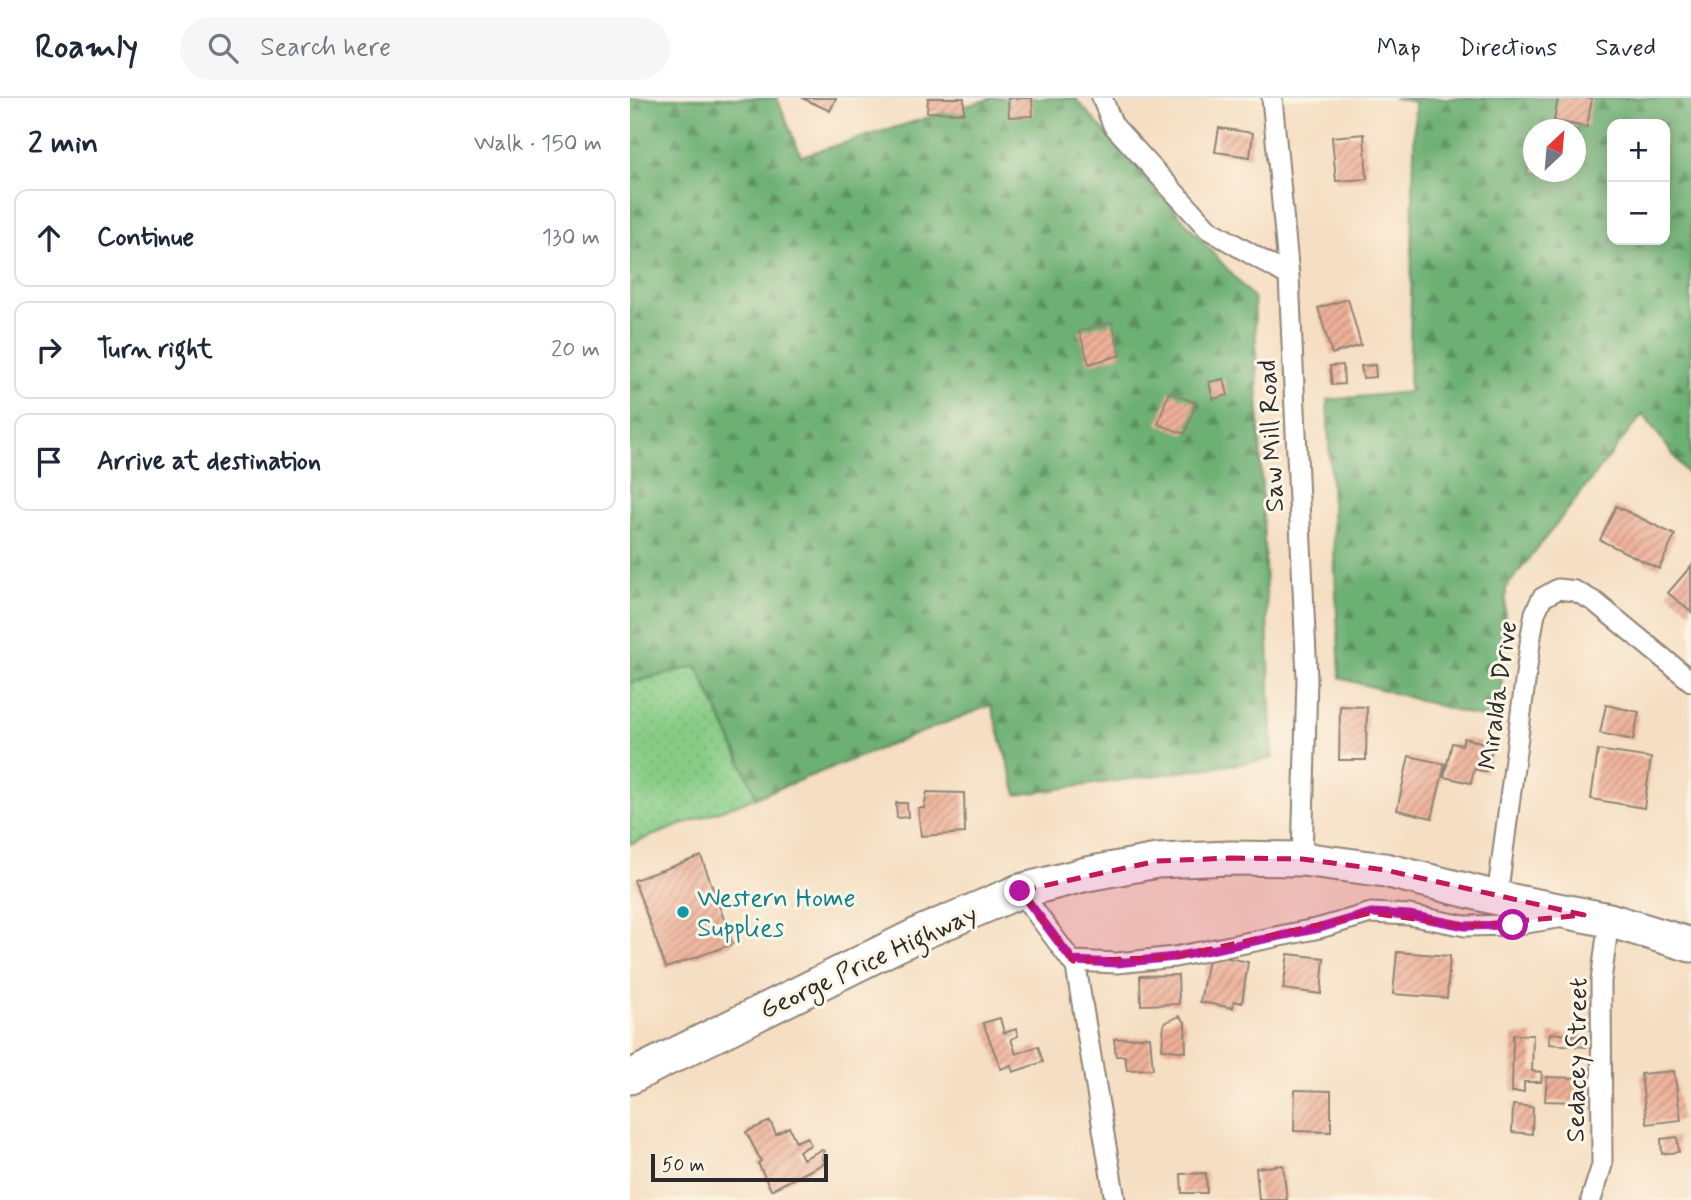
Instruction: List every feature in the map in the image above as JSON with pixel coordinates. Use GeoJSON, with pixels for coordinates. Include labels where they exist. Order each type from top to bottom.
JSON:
{"type":"FeatureCollection","features":[{"type":"Feature","properties":{"kind":"highway","name":"George Price Highway"},"geometry":{"type":"LineString","coordinates":[[630,1077],[923,932],[1020,891],[1087,874],[1157,861],[1302,859],[1385,870],[1497,898],[1597,917],[1691,944]]}},
{"type":"Feature","properties":{"kind":"street"},"geometry":{"type":"LineString","coordinates":[[1101,98],[1113,125],[1208,229],[1289,275]]}},
{"type":"Feature","properties":{"kind":"street","name":"Saw Mill Road"},"geometry":{"type":"LineString","coordinates":[[1272,98],[1289,275],[1307,678],[1302,859]]}},
{"type":"Feature","properties":{"kind":"street","name":"Miralda Drive"},"geometry":{"type":"LineString","coordinates":[[1497,898],[1531,636],[1535,612],[1542,598],[1558,590],[1575,591],[1595,602],[1691,681]]}},
{"type":"Feature","properties":{"kind":"street"},"geometry":{"type":"LineString","coordinates":[[1020,891],[1076,967],[1115,1200]]}},
{"type":"Feature","properties":{"kind":"street"},"geometry":{"type":"LineString","coordinates":[[1073,961],[1117,963],[1175,957],[1320,928],[1371,913],[1409,915],[1465,926],[1513,925],[1597,917]]}},
{"type":"Feature","properties":{"kind":"street","name":"Sedacey Street"},"geometry":{"type":"LineString","coordinates":[[1591,1200],[1602,1165],[1601,981],[1597,917]]}},
{"type":"Feature","properties":{"kind":"highlighted area"},"geometry":{"type":"Polygon","coordinates":[[[1302,859],[1385,870],[1584,915],[1465,926],[1371,913],[1175,957],[1073,961],[1020,891],[1157,861],[1302,859]]]}},
{"type":"Feature","properties":{"kind":"green space"},"geometry":{"type":"Polygon","coordinates":[[[630,98],[777,98],[801,156],[992,98],[1075,98],[1254,299],[1273,759],[1017,795],[991,705],[757,797],[697,666],[630,683],[630,98]]]}},
{"type":"Feature","properties":{"kind":"green space"},"geometry":{"type":"Polygon","coordinates":[[[1393,98],[1691,98],[1691,479],[1643,414],[1506,588],[1500,723],[1340,678],[1327,400],[1409,392],[1415,102],[1393,98]]]}},
{"type":"Feature","properties":{"kind":"green space"},"geometry":{"type":"Polygon","coordinates":[[[697,666],[757,797],[630,844],[630,683],[697,666]]]}},
{"type":"Feature","properties":{"kind":"building"},"geometry":{"type":"Polygon","coordinates":[[[802,98],[836,98],[830,111],[802,98]]]}},
{"type":"Feature","properties":{"kind":"building"},"geometry":{"type":"Polygon","coordinates":[[[928,98],[964,98],[964,113],[927,112],[928,98]]]}},
{"type":"Feature","properties":{"kind":"building"},"geometry":{"type":"Polygon","coordinates":[[[1008,98],[1032,98],[1033,116],[1009,117],[1008,98]]]}},
{"type":"Feature","properties":{"kind":"building"},"geometry":{"type":"Polygon","coordinates":[[[1558,98],[1592,98],[1587,127],[1586,119],[1554,119],[1558,98]]]}},
{"type":"Feature","properties":{"kind":"building"},"geometry":{"type":"Polygon","coordinates":[[[1219,128],[1253,133],[1250,157],[1215,152],[1219,128]]]}},
{"type":"Feature","properties":{"kind":"building"},"geometry":{"type":"Polygon","coordinates":[[[1364,134],[1367,179],[1336,181],[1332,137],[1364,134]]]}},
{"type":"Feature","properties":{"kind":"building"},"geometry":{"type":"Polygon","coordinates":[[[1348,299],[1361,345],[1332,354],[1318,308],[1348,299]]]}},
{"type":"Feature","properties":{"kind":"building"},"geometry":{"type":"Polygon","coordinates":[[[1112,322],[1121,355],[1089,364],[1079,331],[1112,322]]]}},
{"type":"Feature","properties":{"kind":"building"},"geometry":{"type":"Polygon","coordinates":[[[1343,365],[1344,384],[1332,385],[1330,366],[1343,365]]]}},
{"type":"Feature","properties":{"kind":"building"},"geometry":{"type":"Polygon","coordinates":[[[1375,365],[1376,377],[1363,378],[1361,366],[1375,365]]]}},
{"type":"Feature","properties":{"kind":"building"},"geometry":{"type":"Polygon","coordinates":[[[1224,379],[1228,395],[1213,399],[1209,382],[1224,379]]]}},
{"type":"Feature","properties":{"kind":"building"},"geometry":{"type":"Polygon","coordinates":[[[1169,392],[1196,403],[1185,434],[1158,424],[1169,392]]]}},
{"type":"Feature","properties":{"kind":"building"},"geometry":{"type":"Polygon","coordinates":[[[1616,506],[1675,535],[1659,569],[1600,540],[1616,506]]]}},
{"type":"Feature","properties":{"kind":"building"},"geometry":{"type":"Polygon","coordinates":[[[1691,566],[1691,612],[1668,593],[1691,566]]]}},
{"type":"Feature","properties":{"kind":"building"},"geometry":{"type":"Polygon","coordinates":[[[1606,705],[1639,712],[1633,740],[1600,733],[1606,705]]]}},
{"type":"Feature","properties":{"kind":"building"},"geometry":{"type":"Polygon","coordinates":[[[1340,706],[1367,707],[1366,760],[1339,760],[1340,706]]]}},
{"type":"Feature","properties":{"kind":"building"},"geometry":{"type":"Polygon","coordinates":[[[1464,738],[1493,745],[1486,772],[1474,769],[1471,783],[1444,777],[1452,743],[1462,745],[1464,738]]]}},
{"type":"Feature","properties":{"kind":"building"},"geometry":{"type":"Polygon","coordinates":[[[1598,750],[1651,758],[1644,808],[1591,799],[1598,750]]]}},
{"type":"Feature","properties":{"kind":"building"},"geometry":{"type":"Polygon","coordinates":[[[1409,756],[1445,764],[1432,818],[1397,810],[1409,756]]]}},
{"type":"Feature","properties":{"kind":"building"},"geometry":{"type":"Polygon","coordinates":[[[927,792],[964,793],[965,833],[921,836],[918,808],[924,808],[927,792]]]}},
{"type":"Feature","properties":{"kind":"building"},"geometry":{"type":"Polygon","coordinates":[[[896,803],[907,803],[908,817],[897,818],[896,803]]]}},
{"type":"Feature","properties":{"kind":"building","name":"Western Home Supplies"},"geometry":{"type":"Polygon","coordinates":[[[701,856],[733,944],[666,968],[634,880],[701,856]]]}},
{"type":"Feature","properties":{"kind":"building"},"geometry":{"type":"Polygon","coordinates":[[[1397,952],[1450,956],[1447,998],[1393,994],[1397,952]]]}},
{"type":"Feature","properties":{"kind":"building"},"geometry":{"type":"Polygon","coordinates":[[[1209,954],[1248,962],[1242,1003],[1234,1001],[1233,1008],[1200,1002],[1209,954]]]}},
{"type":"Feature","properties":{"kind":"building"},"geometry":{"type":"Polygon","coordinates":[[[1288,954],[1324,958],[1321,994],[1283,989],[1288,954]]]}},
{"type":"Feature","properties":{"kind":"building"},"geometry":{"type":"Polygon","coordinates":[[[1178,975],[1179,1004],[1141,1005],[1140,976],[1178,975]]]}},
{"type":"Feature","properties":{"kind":"building"},"geometry":{"type":"Polygon","coordinates":[[[1179,1016],[1185,1022],[1186,1052],[1162,1049],[1164,1023],[1179,1016]]]}},
{"type":"Feature","properties":{"kind":"building"},"geometry":{"type":"Polygon","coordinates":[[[1000,1018],[1004,1033],[1016,1029],[1018,1036],[1011,1039],[1016,1054],[1038,1046],[1043,1062],[1013,1072],[1011,1065],[1001,1069],[983,1023],[1000,1018]]]}},
{"type":"Feature","properties":{"kind":"building"},"geometry":{"type":"Polygon","coordinates":[[[1550,1033],[1583,1036],[1586,1047],[1549,1044],[1550,1033]]]}},
{"type":"Feature","properties":{"kind":"building"},"geometry":{"type":"Polygon","coordinates":[[[1513,1035],[1533,1035],[1532,1071],[1542,1072],[1541,1082],[1524,1082],[1524,1092],[1512,1092],[1513,1035]]]}},
{"type":"Feature","properties":{"kind":"building"},"geometry":{"type":"Polygon","coordinates":[[[1150,1037],[1153,1069],[1127,1070],[1125,1056],[1116,1056],[1114,1039],[1150,1037]]]}},
{"type":"Feature","properties":{"kind":"building"},"geometry":{"type":"Polygon","coordinates":[[[1674,1071],[1681,1120],[1647,1124],[1641,1074],[1674,1071]]]}},
{"type":"Feature","properties":{"kind":"building"},"geometry":{"type":"Polygon","coordinates":[[[1547,1077],[1579,1078],[1577,1102],[1545,1101],[1547,1077]]]}},
{"type":"Feature","properties":{"kind":"building"},"geometry":{"type":"Polygon","coordinates":[[[1295,1090],[1331,1091],[1331,1132],[1294,1131],[1295,1090]]]}},
{"type":"Feature","properties":{"kind":"building"},"geometry":{"type":"Polygon","coordinates":[[[1513,1105],[1533,1107],[1532,1134],[1512,1132],[1513,1105]]]}},
{"type":"Feature","properties":{"kind":"building"},"geometry":{"type":"Polygon","coordinates":[[[770,1121],[776,1134],[789,1127],[796,1142],[807,1137],[811,1145],[799,1151],[803,1159],[821,1150],[824,1151],[822,1157],[825,1163],[771,1190],[758,1163],[761,1161],[746,1132],[770,1121]]]}},
{"type":"Feature","properties":{"kind":"building"},"geometry":{"type":"Polygon","coordinates":[[[1677,1137],[1679,1152],[1662,1154],[1661,1139],[1677,1137]]]}},
{"type":"Feature","properties":{"kind":"building"},"geometry":{"type":"Polygon","coordinates":[[[1283,1165],[1287,1200],[1259,1200],[1256,1168],[1283,1165]]]}},
{"type":"Feature","properties":{"kind":"building"},"geometry":{"type":"Polygon","coordinates":[[[1206,1173],[1207,1193],[1182,1193],[1181,1174],[1206,1173]]]}},
{"type":"Feature","properties":{"kind":"place","name":"Western Home Supplies"},"geometry":{"type":"Point","coordinates":[683,912]}},
{"type":"Feature","properties":{"kind":"route"},"geometry":{"type":"LineString","coordinates":[[1020,891],[1073,961],[1117,963],[1175,957],[1320,928],[1371,913],[1409,915],[1465,926],[1513,925]]}}]}
